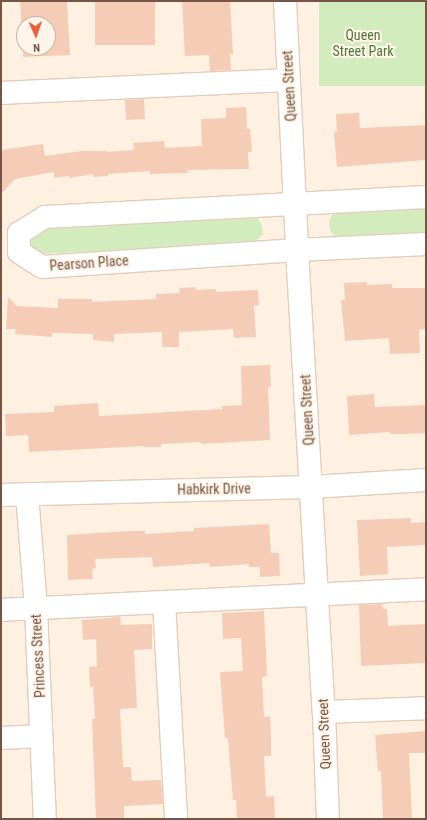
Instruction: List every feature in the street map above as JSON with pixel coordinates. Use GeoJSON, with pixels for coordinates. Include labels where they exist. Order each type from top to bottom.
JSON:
{"type":"FeatureCollection","features":[{"type":"Feature","properties":{"kind":"street","name":"Queen Street"},"geometry":{"type":"LineString","coordinates":[[285,1],[288,80],[296,204],[297,250],[324,712],[328,819]]}},
{"type":"Feature","properties":{"kind":"street"},"geometry":{"type":"LineString","coordinates":[[1,93],[288,80]]}},
{"type":"Feature","properties":{"kind":"street","name":"Pearson Place"},"geometry":{"type":"LineString","coordinates":[[426,197],[45,217],[19,233],[19,252],[42,266],[297,250],[426,244]]}},
{"type":"Feature","properties":{"kind":"street","name":"Habkirk Drive"},"geometry":{"type":"LineString","coordinates":[[1,495],[311,487],[426,480]]}},
{"type":"Feature","properties":{"kind":"street","name":"Princess Street"},"geometry":{"type":"LineString","coordinates":[[27,494],[36,608],[45,819]]}},
{"type":"Feature","properties":{"kind":"street"},"geometry":{"type":"LineString","coordinates":[[1,610],[426,589]]}},
{"type":"Feature","properties":{"kind":"street"},"geometry":{"type":"LineString","coordinates":[[164,602],[176,819]]}},
{"type":"Feature","properties":{"kind":"street"},"geometry":{"type":"LineString","coordinates":[[324,712],[426,708]]}},
{"type":"Feature","properties":{"kind":"street"},"geometry":{"type":"LineString","coordinates":[[1,738],[41,736]]}},
{"type":"Feature","properties":{"kind":"green space","name":"Queen Street Park"},"geometry":{"type":"Polygon","coordinates":[[[319,1],[426,1],[426,86],[319,86],[319,1]]]}},
{"type":"Feature","properties":{"kind":"green space"},"geometry":{"type":"Polygon","coordinates":[[[426,207],[426,235],[341,240],[335,237],[330,230],[329,222],[332,215],[338,211],[426,207]]]}},
{"type":"Feature","properties":{"kind":"green space"},"geometry":{"type":"Polygon","coordinates":[[[250,215],[258,218],[262,225],[263,234],[252,244],[36,254],[29,250],[29,231],[33,228],[250,215]]]}},
{"type":"Feature","properties":{"kind":"building"},"geometry":{"type":"Polygon","coordinates":[[[20,1],[67,1],[70,55],[56,56],[56,16],[21,16],[20,1]]]}},
{"type":"Feature","properties":{"kind":"building"},"geometry":{"type":"Polygon","coordinates":[[[95,1],[155,1],[155,45],[95,45],[95,1]]]}},
{"type":"Feature","properties":{"kind":"building"},"geometry":{"type":"Polygon","coordinates":[[[182,1],[230,1],[233,54],[230,54],[231,70],[210,71],[209,55],[185,56],[182,1]]]}},
{"type":"Feature","properties":{"kind":"building"},"geometry":{"type":"Polygon","coordinates":[[[23,56],[46,56],[23,57],[23,56]]]}},
{"type":"Feature","properties":{"kind":"building"},"geometry":{"type":"Polygon","coordinates":[[[144,99],[145,119],[126,120],[125,100],[144,99]]]}},
{"type":"Feature","properties":{"kind":"building"},"geometry":{"type":"Polygon","coordinates":[[[246,107],[247,129],[250,129],[252,152],[248,152],[249,169],[187,170],[188,173],[150,174],[150,171],[108,174],[108,176],[94,177],[93,174],[69,178],[69,176],[54,178],[54,172],[15,179],[1,194],[1,150],[43,144],[45,156],[82,151],[107,152],[134,150],[133,143],[164,141],[165,148],[202,146],[201,119],[226,118],[226,108],[246,107]]]}},
{"type":"Feature","properties":{"kind":"building"},"geometry":{"type":"Polygon","coordinates":[[[359,113],[360,128],[426,125],[426,160],[337,167],[334,132],[337,132],[336,114],[359,113]]]}},
{"type":"Feature","properties":{"kind":"building"},"geometry":{"type":"Polygon","coordinates":[[[367,282],[367,285],[392,284],[392,288],[426,288],[426,329],[419,330],[420,353],[390,354],[389,338],[345,341],[341,300],[345,300],[344,283],[367,282]]]}},
{"type":"Feature","properties":{"kind":"building"},"geometry":{"type":"Polygon","coordinates":[[[195,287],[196,290],[216,289],[216,292],[258,290],[259,305],[254,306],[256,337],[234,338],[233,329],[179,332],[179,347],[162,347],[162,332],[114,334],[114,342],[93,340],[93,334],[52,333],[52,337],[15,334],[16,329],[6,329],[8,297],[17,306],[58,308],[58,299],[92,299],[92,302],[156,299],[156,294],[180,293],[179,288],[195,287]]]}},
{"type":"Feature","properties":{"kind":"building"},"geometry":{"type":"Polygon","coordinates":[[[270,365],[271,387],[268,387],[270,440],[201,444],[201,442],[161,444],[161,447],[144,446],[29,452],[28,435],[6,436],[5,414],[54,412],[54,406],[98,403],[99,416],[222,409],[222,406],[242,405],[241,366],[270,365]]]}},
{"type":"Feature","properties":{"kind":"building"},"geometry":{"type":"Polygon","coordinates":[[[374,394],[375,407],[426,405],[426,433],[390,434],[390,432],[349,435],[347,396],[374,394]]]}},
{"type":"Feature","properties":{"kind":"building"},"geometry":{"type":"Polygon","coordinates":[[[411,518],[411,523],[426,522],[426,545],[387,547],[388,574],[360,576],[357,520],[411,518]]]}},
{"type":"Feature","properties":{"kind":"building"},"geometry":{"type":"Polygon","coordinates":[[[269,524],[271,553],[279,553],[280,576],[260,577],[260,567],[249,567],[249,564],[210,567],[209,563],[153,567],[152,557],[95,559],[96,568],[92,569],[93,579],[68,580],[67,535],[130,531],[145,531],[145,534],[194,531],[194,528],[269,524]]]}},
{"type":"Feature","properties":{"kind":"building"},"geometry":{"type":"Polygon","coordinates":[[[382,604],[383,609],[387,609],[388,626],[426,624],[426,663],[361,666],[359,605],[382,604]]]}},
{"type":"Feature","properties":{"kind":"building"},"geometry":{"type":"Polygon","coordinates":[[[264,611],[267,676],[262,677],[264,717],[270,716],[271,737],[271,756],[264,756],[266,797],[274,796],[275,819],[237,819],[236,800],[233,800],[228,738],[225,738],[220,672],[243,671],[241,638],[223,639],[222,613],[264,611]]]}},
{"type":"Feature","properties":{"kind":"building"},"geometry":{"type":"Polygon","coordinates":[[[120,617],[121,625],[152,624],[152,649],[134,650],[137,708],[120,709],[123,767],[131,767],[132,781],[161,780],[163,804],[124,806],[124,819],[96,819],[92,719],[95,719],[93,687],[90,687],[89,667],[97,666],[96,639],[83,640],[82,620],[120,617]]]}},
{"type":"Feature","properties":{"kind":"building"},"geometry":{"type":"Polygon","coordinates":[[[426,731],[426,753],[409,753],[412,819],[383,819],[381,771],[378,771],[375,735],[426,731]]]}}]}
